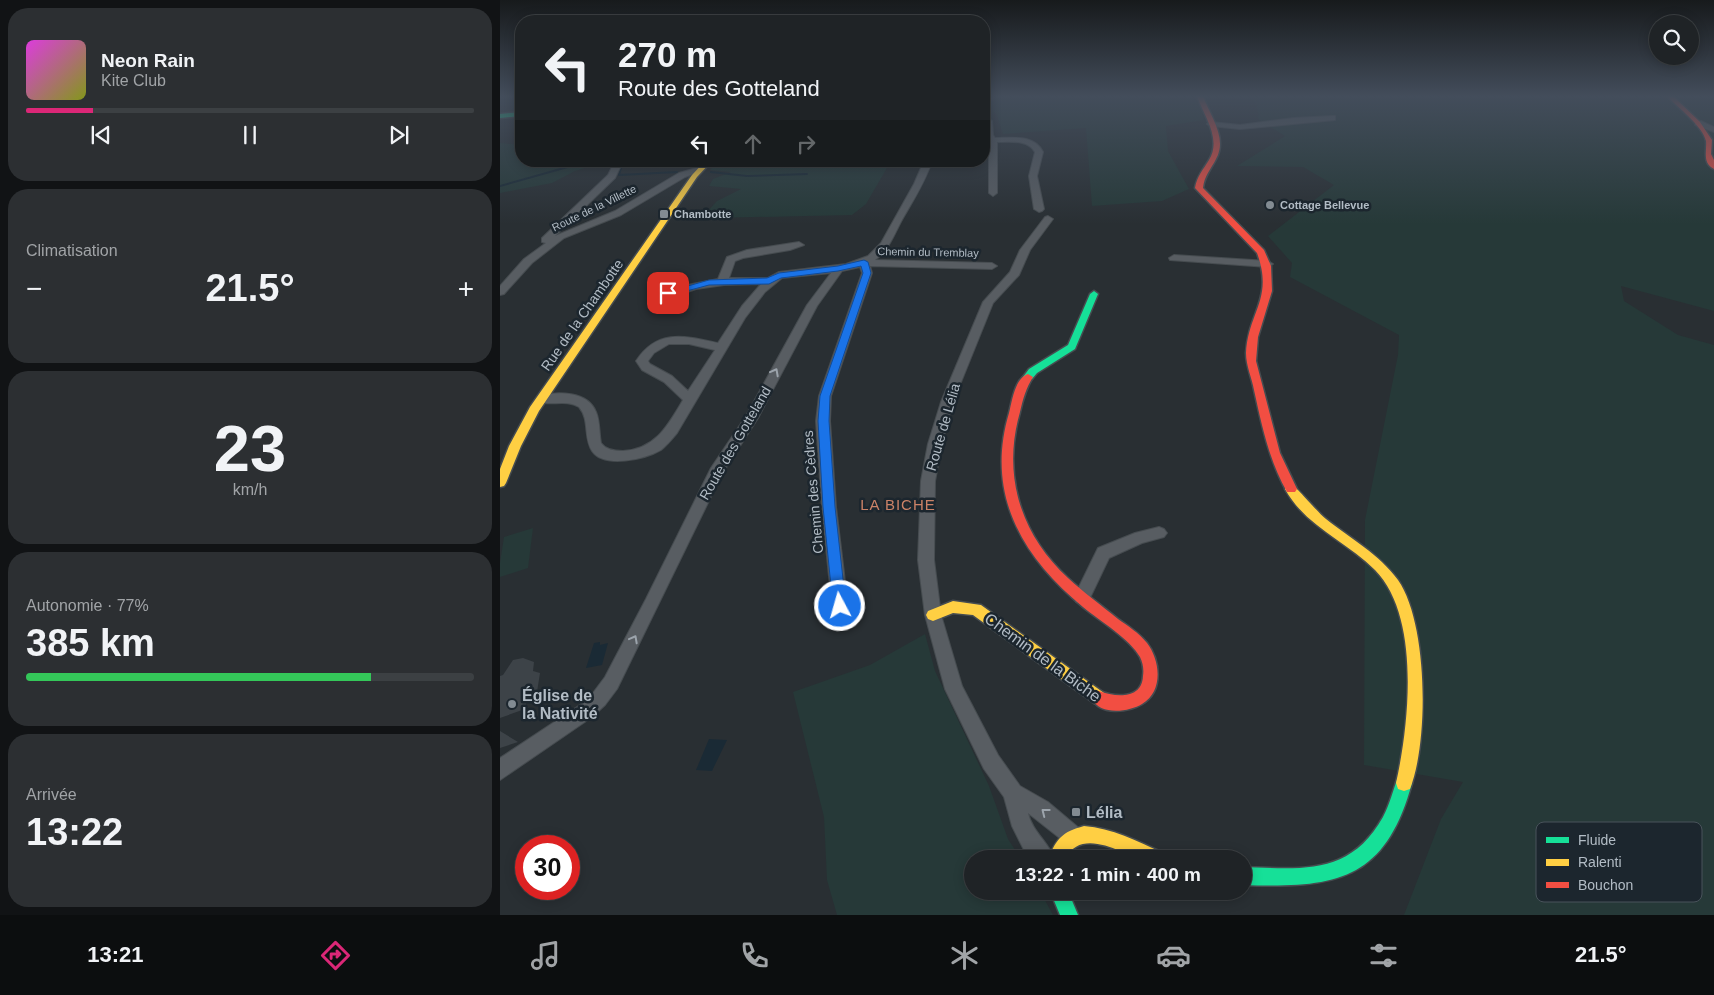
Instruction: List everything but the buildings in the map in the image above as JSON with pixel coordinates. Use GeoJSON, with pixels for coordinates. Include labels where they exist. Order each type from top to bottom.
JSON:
{"type":"FeatureCollection","features":[{"type":"Feature","properties":{"kind":"street"},"geometry":{"type":"LineString","coordinates":[[1216,139],[1217,150],[1214,157],[1199,176],[1199,188],[1261,252],[1268,264],[1270,289],[1252,336],[1251,355],[1271,445],[1285,482],[1300,503],[1316,519],[1363,552],[1389,575],[1400,594],[1407,616],[1416,675],[1413,735],[1405,784],[1392,820],[1373,846],[1349,866],[1317,875],[1252,876]]}},
{"type":"Feature","properties":{"kind":"street"},"geometry":{"type":"LineString","coordinates":[[1708,139],[1708,154],[1714,167]]}},
{"type":"Feature","properties":{"kind":"street"},"geometry":{"type":"LineString","coordinates":[[993,140],[993,193]]}},
{"type":"Feature","properties":{"kind":"street","name":"Route de Lélia"},"geometry":{"type":"LineString","coordinates":[[993,140],[1025,140],[1036,146],[1039,152],[1033,176],[1044,214],[1015,273],[988,302],[947,402],[935,444],[928,481],[926,550],[933,615],[954,689],[991,762],[1013,793],[1019,819],[1031,843],[1037,850]]}},
{"type":"Feature","properties":{"kind":"street"},"geometry":{"type":"LineString","coordinates":[[528,261],[531,253],[612,176],[616,167]]}},
{"type":"Feature","properties":{"kind":"street","name":"Route de la Villette"},"geometry":{"type":"LineString","coordinates":[[500,292],[528,261],[561,236],[618,213],[682,175],[700,170],[703,167]]}},
{"type":"Feature","properties":{"kind":"street"},"geometry":{"type":"LineString","coordinates":[[543,399],[566,398],[583,404],[588,409],[596,447],[599,452],[606,455],[620,456],[647,450],[658,444],[672,428],[722,348],[731,329],[769,281],[779,275],[838,268],[864,262],[880,252],[918,185],[926,167]]}},
{"type":"Feature","properties":{"kind":"street","name":"Rue de la Chambotte"},"geometry":{"type":"LineString","coordinates":[[500,483],[504,469],[524,430],[543,399],[700,170]]}},
{"type":"Feature","properties":{"kind":"street"},"geometry":{"type":"LineString","coordinates":[[722,282],[731,260],[744,252],[799,245]]}},
{"type":"Feature","properties":{"kind":"street"},"geometry":{"type":"LineString","coordinates":[[1174,258],[1268,264]]}},
{"type":"Feature","properties":{"kind":"street","name":"Chemin du Tremblay"},"geometry":{"type":"LineString","coordinates":[[864,262],[878,264],[992,266]]}},
{"type":"Feature","properties":{"kind":"street","name":"Chemin des Cèdres"},"geometry":{"type":"LineString","coordinates":[[840,606],[829,507],[823,421],[825,396],[867,273],[864,262]]}},
{"type":"Feature","properties":{"kind":"street","name":"Route des Gotteland"},"geometry":{"type":"LineString","coordinates":[[500,770],[586,711],[600,699],[611,683],[652,604],[716,472],[751,418],[812,305],[838,268]]}},
{"type":"Feature","properties":{"kind":"street"},"geometry":{"type":"LineString","coordinates":[[653,302],[668,293],[683,288],[722,282],[769,281]]}},
{"type":"Feature","properties":{"kind":"street","name":"Chemin de la Biche"},"geometry":{"type":"LineString","coordinates":[[933,615],[953,607],[976,609],[1104,702],[1127,704],[1142,697],[1151,680],[1149,661],[1140,646],[1082,596],[1060,580],[1039,555],[1018,516],[1007,477],[1006,450],[1022,385],[1033,371],[1072,347],[1094,294]]}},
{"type":"Feature","properties":{"kind":"street"},"geometry":{"type":"LineString","coordinates":[[690,399],[668,379],[646,367],[642,361],[647,352],[655,344],[682,339],[722,348]]}},
{"type":"Feature","properties":{"kind":"street"},"geometry":{"type":"LineString","coordinates":[[1082,596],[1103,553],[1140,537],[1159,533]]}},
{"type":"Feature","properties":{"kind":"street","name":"Route de Lélia"},"geometry":{"type":"LineString","coordinates":[[1013,793],[1041,809],[1073,836]]}},
{"type":"Feature","properties":{"kind":"street"},"geometry":{"type":"LineString","coordinates":[[1060,850],[1073,836],[1094,833],[1135,850]]}},
{"type":"Feature","properties":{"kind":"street"},"geometry":{"type":"LineString","coordinates":[[1062,900],[1068,915]]}},
{"type":"Feature","properties":{"kind":"green space"},"geometry":{"type":"Polygon","coordinates":[[[1087,139],[1167,139],[1168,151],[1189,189],[1162,201],[1092,206],[1087,139]]]}},
{"type":"Feature","properties":{"kind":"green space"},"geometry":{"type":"Polygon","coordinates":[[[1281,139],[1714,139],[1714,311],[1621,286],[1624,301],[1678,335],[1714,345],[1714,915],[1404,915],[1441,819],[1463,782],[1364,765],[1365,520],[1398,355],[1399,335],[1290,277],[1292,263],[1268,236],[1334,185],[1303,167],[1237,166],[1281,139]]]}},
{"type":"Feature","properties":{"kind":"green space"},"geometry":{"type":"Polygon","coordinates":[[[500,143],[515,144],[515,167],[588,167],[575,171],[552,183],[500,193],[500,143]]]}},
{"type":"Feature","properties":{"kind":"green space"},"geometry":{"type":"Polygon","coordinates":[[[713,167],[888,167],[866,204],[852,215],[708,218],[707,212],[717,201],[741,189],[709,186],[713,179],[731,172],[710,170],[713,167]]]}},
{"type":"Feature","properties":{"kind":"green space"},"geometry":{"type":"Polygon","coordinates":[[[533,528],[528,568],[500,577],[504,537],[533,528]]]}},
{"type":"Feature","properties":{"kind":"green space"},"geometry":{"type":"Polygon","coordinates":[[[925,634],[935,671],[989,786],[1008,839],[1015,850],[964,850],[964,900],[1045,900],[1053,915],[837,915],[827,880],[824,817],[793,692],[870,665],[925,634]]]}},
{"type":"Feature","properties":{"kind":"water"},"geometry":{"type":"Polygon","coordinates":[[[600,642],[600,645],[608,643],[602,665],[586,668],[594,643],[600,642]]]}},
{"type":"Feature","properties":{"kind":"water"},"geometry":{"type":"Polygon","coordinates":[[[709,739],[727,740],[712,771],[696,770],[709,739]]]}},
{"type":"Feature","properties":{"kind":"waterway"},"geometry":{"type":"LineString","coordinates":[[500,186],[568,167]]}},
{"type":"Feature","properties":{"kind":"waterway"},"geometry":{"type":"LineString","coordinates":[[621,167],[619,175],[677,172]]}},
{"type":"Feature","properties":{"kind":"waterway"},"geometry":{"type":"LineString","coordinates":[[711,172],[747,176],[807,174]]}},
{"type":"Feature","properties":{"kind":"traffic: fast"},"geometry":{"type":"LineString","coordinates":[[1028,377],[1033,371],[1072,347],[1094,294]]}},
{"type":"Feature","properties":{"kind":"traffic: fast"},"geometry":{"type":"LineString","coordinates":[[1252,876],[1317,875],[1341,869],[1353,863],[1374,845],[1390,822],[1404,783]]}},
{"type":"Feature","properties":{"kind":"traffic: fast"},"geometry":{"type":"LineString","coordinates":[[1063,900],[1069,915]]}},
{"type":"Feature","properties":{"kind":"traffic: slow"},"geometry":{"type":"LineString","coordinates":[[500,483],[515,446],[534,410],[694,176],[703,167]]}},
{"type":"Feature","properties":{"kind":"traffic: slow"},"geometry":{"type":"LineString","coordinates":[[1291,489],[1321,522],[1380,567],[1395,586],[1405,611],[1411,639],[1415,701],[1413,732],[1404,783]]}},
{"type":"Feature","properties":{"kind":"traffic: slow"},"geometry":{"type":"LineString","coordinates":[[933,615],[953,607],[976,609],[1099,698]]}},
{"type":"Feature","properties":{"kind":"traffic: slow"},"geometry":{"type":"LineString","coordinates":[[1061,850],[1073,838],[1084,835],[1096,835],[1123,843],[1138,850]]}},
{"type":"Feature","properties":{"kind":"traffic: jam"},"geometry":{"type":"LineString","coordinates":[[1217,139],[1216,153],[1201,178],[1199,188],[1261,252],[1266,266],[1267,291],[1253,337],[1251,361],[1274,453],[1291,489]]}},
{"type":"Feature","properties":{"kind":"traffic: jam"},"geometry":{"type":"LineString","coordinates":[[1708,139],[1708,154],[1714,167]]}},
{"type":"Feature","properties":{"kind":"traffic: jam"},"geometry":{"type":"LineString","coordinates":[[1028,377],[1022,385],[1010,427],[1006,451],[1009,486],[1013,504],[1020,521],[1028,538],[1049,567],[1072,590],[1137,643],[1146,655],[1151,671],[1149,686],[1134,701],[1117,703],[1103,701],[1099,698]]}},
{"type":"Feature","properties":{"kind":"place","name":"Cottage Bellevue"},"geometry":{"type":"Point","coordinates":[1270,205]}},
{"type":"Feature","properties":{"kind":"place","name":"Chambotte"},"geometry":{"type":"Point","coordinates":[664,214]}},
{"type":"Feature","properties":{"kind":"place","name":"Église de la Nativité"},"geometry":{"type":"Point","coordinates":[512,704]}},
{"type":"Feature","properties":{"kind":"place","name":"Lélia"},"geometry":{"type":"Point","coordinates":[1076,812]}},
{"type":"Feature","properties":{"kind":"district","name":"LA BICHE"},"geometry":{"type":"Point","coordinates":[898,505]}},
{"type":"Feature","properties":{"kind":"route"},"geometry":{"type":"LineString","coordinates":[[668,293],[709,283],[769,281],[779,275],[852,266],[864,262],[867,273],[825,396],[823,421],[829,507],[840,606]]}}]}
